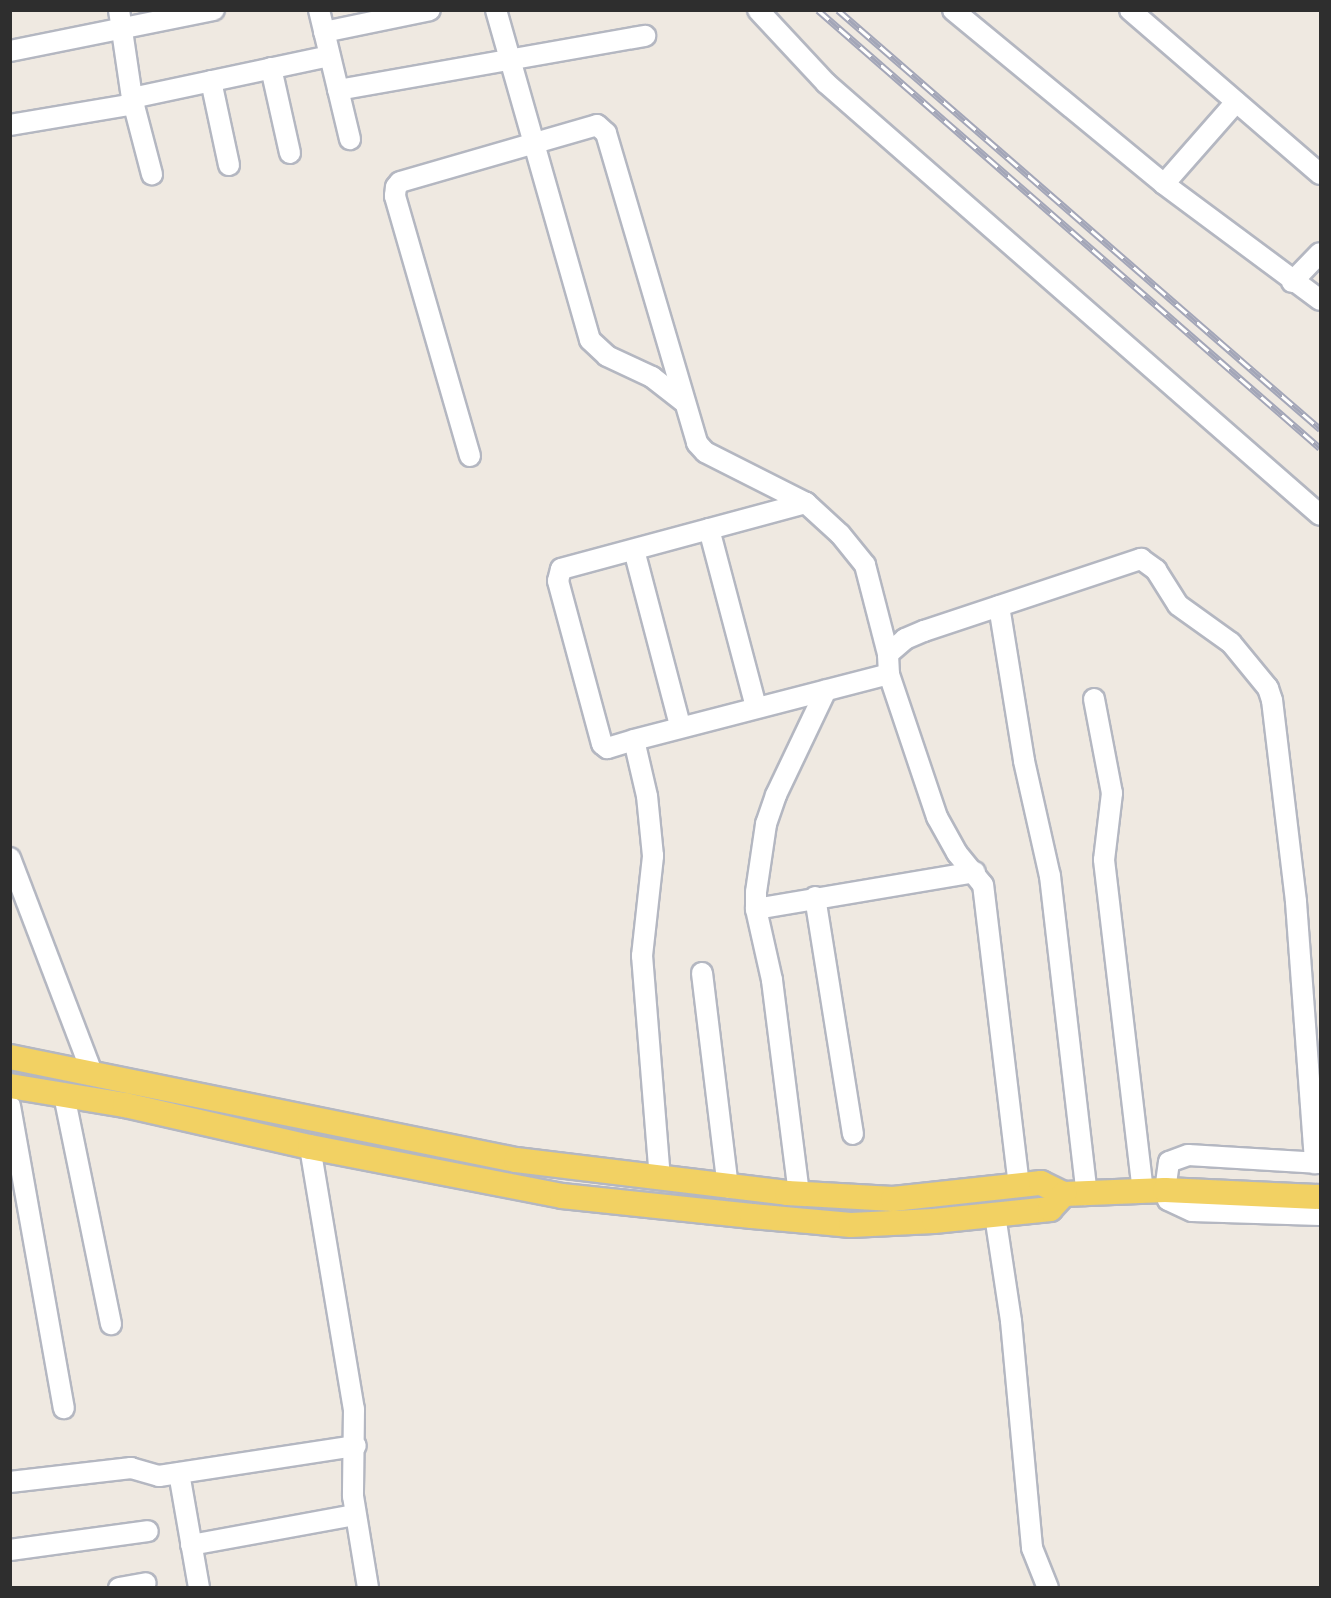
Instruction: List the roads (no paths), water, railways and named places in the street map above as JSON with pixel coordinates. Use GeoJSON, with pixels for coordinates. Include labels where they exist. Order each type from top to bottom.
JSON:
{"type":"FeatureCollection","features":[{"type":"Feature","properties":{"kind":"main road"},"geometry":{"type":"LineString","coordinates":[[10,1057],[91,1071],[516,1160],[728,1187],[799,1194],[893,1199],[1041,1183],[1075,1194],[1165,1190],[1320,1197]]}},
{"type":"Feature","properties":{"kind":"main road"},"geometry":{"type":"LineString","coordinates":[[10,1086],[562,1196],[752,1216],[851,1225],[1050,1209],[1075,1194]]}},
{"type":"Feature","properties":{"kind":"street"},"geometry":{"type":"LineString","coordinates":[[119,10],[133,101],[152,174]]}},
{"type":"Feature","properties":{"kind":"street"},"geometry":{"type":"LineString","coordinates":[[10,51],[122,31],[214,10]]}},
{"type":"Feature","properties":{"kind":"street"},"geometry":{"type":"LineString","coordinates":[[319,10],[350,139]]}},
{"type":"Feature","properties":{"kind":"street"},"geometry":{"type":"LineString","coordinates":[[324,32],[430,10]]}},
{"type":"Feature","properties":{"kind":"street"},"geometry":{"type":"LineString","coordinates":[[496,10],[590,340],[607,356],[652,377],[683,401]]}},
{"type":"Feature","properties":{"kind":"street"},"geometry":{"type":"LineString","coordinates":[[758,10],[826,82],[1320,515]]}},
{"type":"Feature","properties":{"kind":"street"},"geometry":{"type":"LineString","coordinates":[[953,10],[1164,184],[1292,282],[1320,300]]}},
{"type":"Feature","properties":{"kind":"street"},"geometry":{"type":"LineString","coordinates":[[1130,10],[1320,174]]}},
{"type":"Feature","properties":{"kind":"street"},"geometry":{"type":"LineString","coordinates":[[338,90],[645,36]]}},
{"type":"Feature","properties":{"kind":"street"},"geometry":{"type":"LineString","coordinates":[[10,125],[133,101],[211,81],[330,56]]}},
{"type":"Feature","properties":{"kind":"street"},"geometry":{"type":"LineString","coordinates":[[271,68],[290,153]]}},
{"type":"Feature","properties":{"kind":"street"},"geometry":{"type":"LineString","coordinates":[[211,81],[229,165]]}},
{"type":"Feature","properties":{"kind":"street"},"geometry":{"type":"LineString","coordinates":[[1164,184],[1236,102]]}},
{"type":"Feature","properties":{"kind":"street"},"geometry":{"type":"LineString","coordinates":[[470,456],[396,188],[400,182],[597,124],[606,132],[683,401],[698,443],[705,452],[806,503],[840,534],[865,565],[888,654],[889,674],[937,817],[957,853],[975,872],[983,885],[1018,1186]]}},
{"type":"Feature","properties":{"kind":"street"},"geometry":{"type":"LineString","coordinates":[[1292,282],[1320,253]]}},
{"type":"Feature","properties":{"kind":"street"},"geometry":{"type":"LineString","coordinates":[[806,503],[634,550],[565,566],[558,581],[602,744],[607,748],[680,725],[889,674]]}},
{"type":"Feature","properties":{"kind":"street"},"geometry":{"type":"LineString","coordinates":[[709,529],[756,707]]}},
{"type":"Feature","properties":{"kind":"street"},"geometry":{"type":"LineString","coordinates":[[634,550],[680,725]]}},
{"type":"Feature","properties":{"kind":"street"},"geometry":{"type":"LineString","coordinates":[[888,654],[904,639],[1142,559],[1156,570],[1178,605],[1224,635],[1268,688],[1283,775],[1318,1163],[1188,1155],[1169,1162],[1165,1190]]}},
{"type":"Feature","properties":{"kind":"street"},"geometry":{"type":"LineString","coordinates":[[999,606],[1024,761],[1050,876],[1075,1194]]}},
{"type":"Feature","properties":{"kind":"street"},"geometry":{"type":"LineString","coordinates":[[799,1194],[772,980],[756,909],[766,824],[826,690]]}},
{"type":"Feature","properties":{"kind":"street"},"geometry":{"type":"LineString","coordinates":[[1094,699],[1112,793],[1104,860],[1168,1200],[1192,1211],[1320,1215]]}},
{"type":"Feature","properties":{"kind":"street"},"geometry":{"type":"LineString","coordinates":[[634,740],[647,796],[653,856],[642,956],[660,1179]]}},
{"type":"Feature","properties":{"kind":"street"},"geometry":{"type":"LineString","coordinates":[[10,858],[91,1071]]}},
{"type":"Feature","properties":{"kind":"street"},"geometry":{"type":"LineString","coordinates":[[756,909],[815,897],[975,872]]}},
{"type":"Feature","properties":{"kind":"street"},"geometry":{"type":"LineString","coordinates":[[815,897],[853,1134]]}},
{"type":"Feature","properties":{"kind":"street"},"geometry":{"type":"LineString","coordinates":[[702,973],[728,1187]]}},
{"type":"Feature","properties":{"kind":"street"},"geometry":{"type":"LineString","coordinates":[[64,1095],[111,1324]]}},
{"type":"Feature","properties":{"kind":"street"},"geometry":{"type":"LineString","coordinates":[[10,1106],[64,1408]]}},
{"type":"Feature","properties":{"kind":"street"},"geometry":{"type":"LineString","coordinates":[[310,1147],[354,1409],[355,1515],[367,1587]]}},
{"type":"Feature","properties":{"kind":"street"},"geometry":{"type":"LineString","coordinates":[[995,1215],[1011,1321],[1032,1548],[1047,1587]]}},
{"type":"Feature","properties":{"kind":"street"},"geometry":{"type":"LineString","coordinates":[[10,1482],[131,1468],[159,1476],[356,1446]]}},
{"type":"Feature","properties":{"kind":"street"},"geometry":{"type":"LineString","coordinates":[[179,1473],[199,1587]]}},
{"type":"Feature","properties":{"kind":"street"},"geometry":{"type":"LineString","coordinates":[[191,1545],[355,1515]]}},
{"type":"Feature","properties":{"kind":"street"},"geometry":{"type":"LineString","coordinates":[[10,1550],[148,1531]]}},
{"type":"Feature","properties":{"kind":"street"},"geometry":{"type":"LineString","coordinates":[[119,1587],[146,1583]]}},
{"type":"Feature","properties":{"kind":"railway"},"geometry":{"type":"LineString","coordinates":[[818,10],[1320,448]]}},
{"type":"Feature","properties":{"kind":"railway"},"geometry":{"type":"LineString","coordinates":[[838,10],[1320,429]]}}]}
